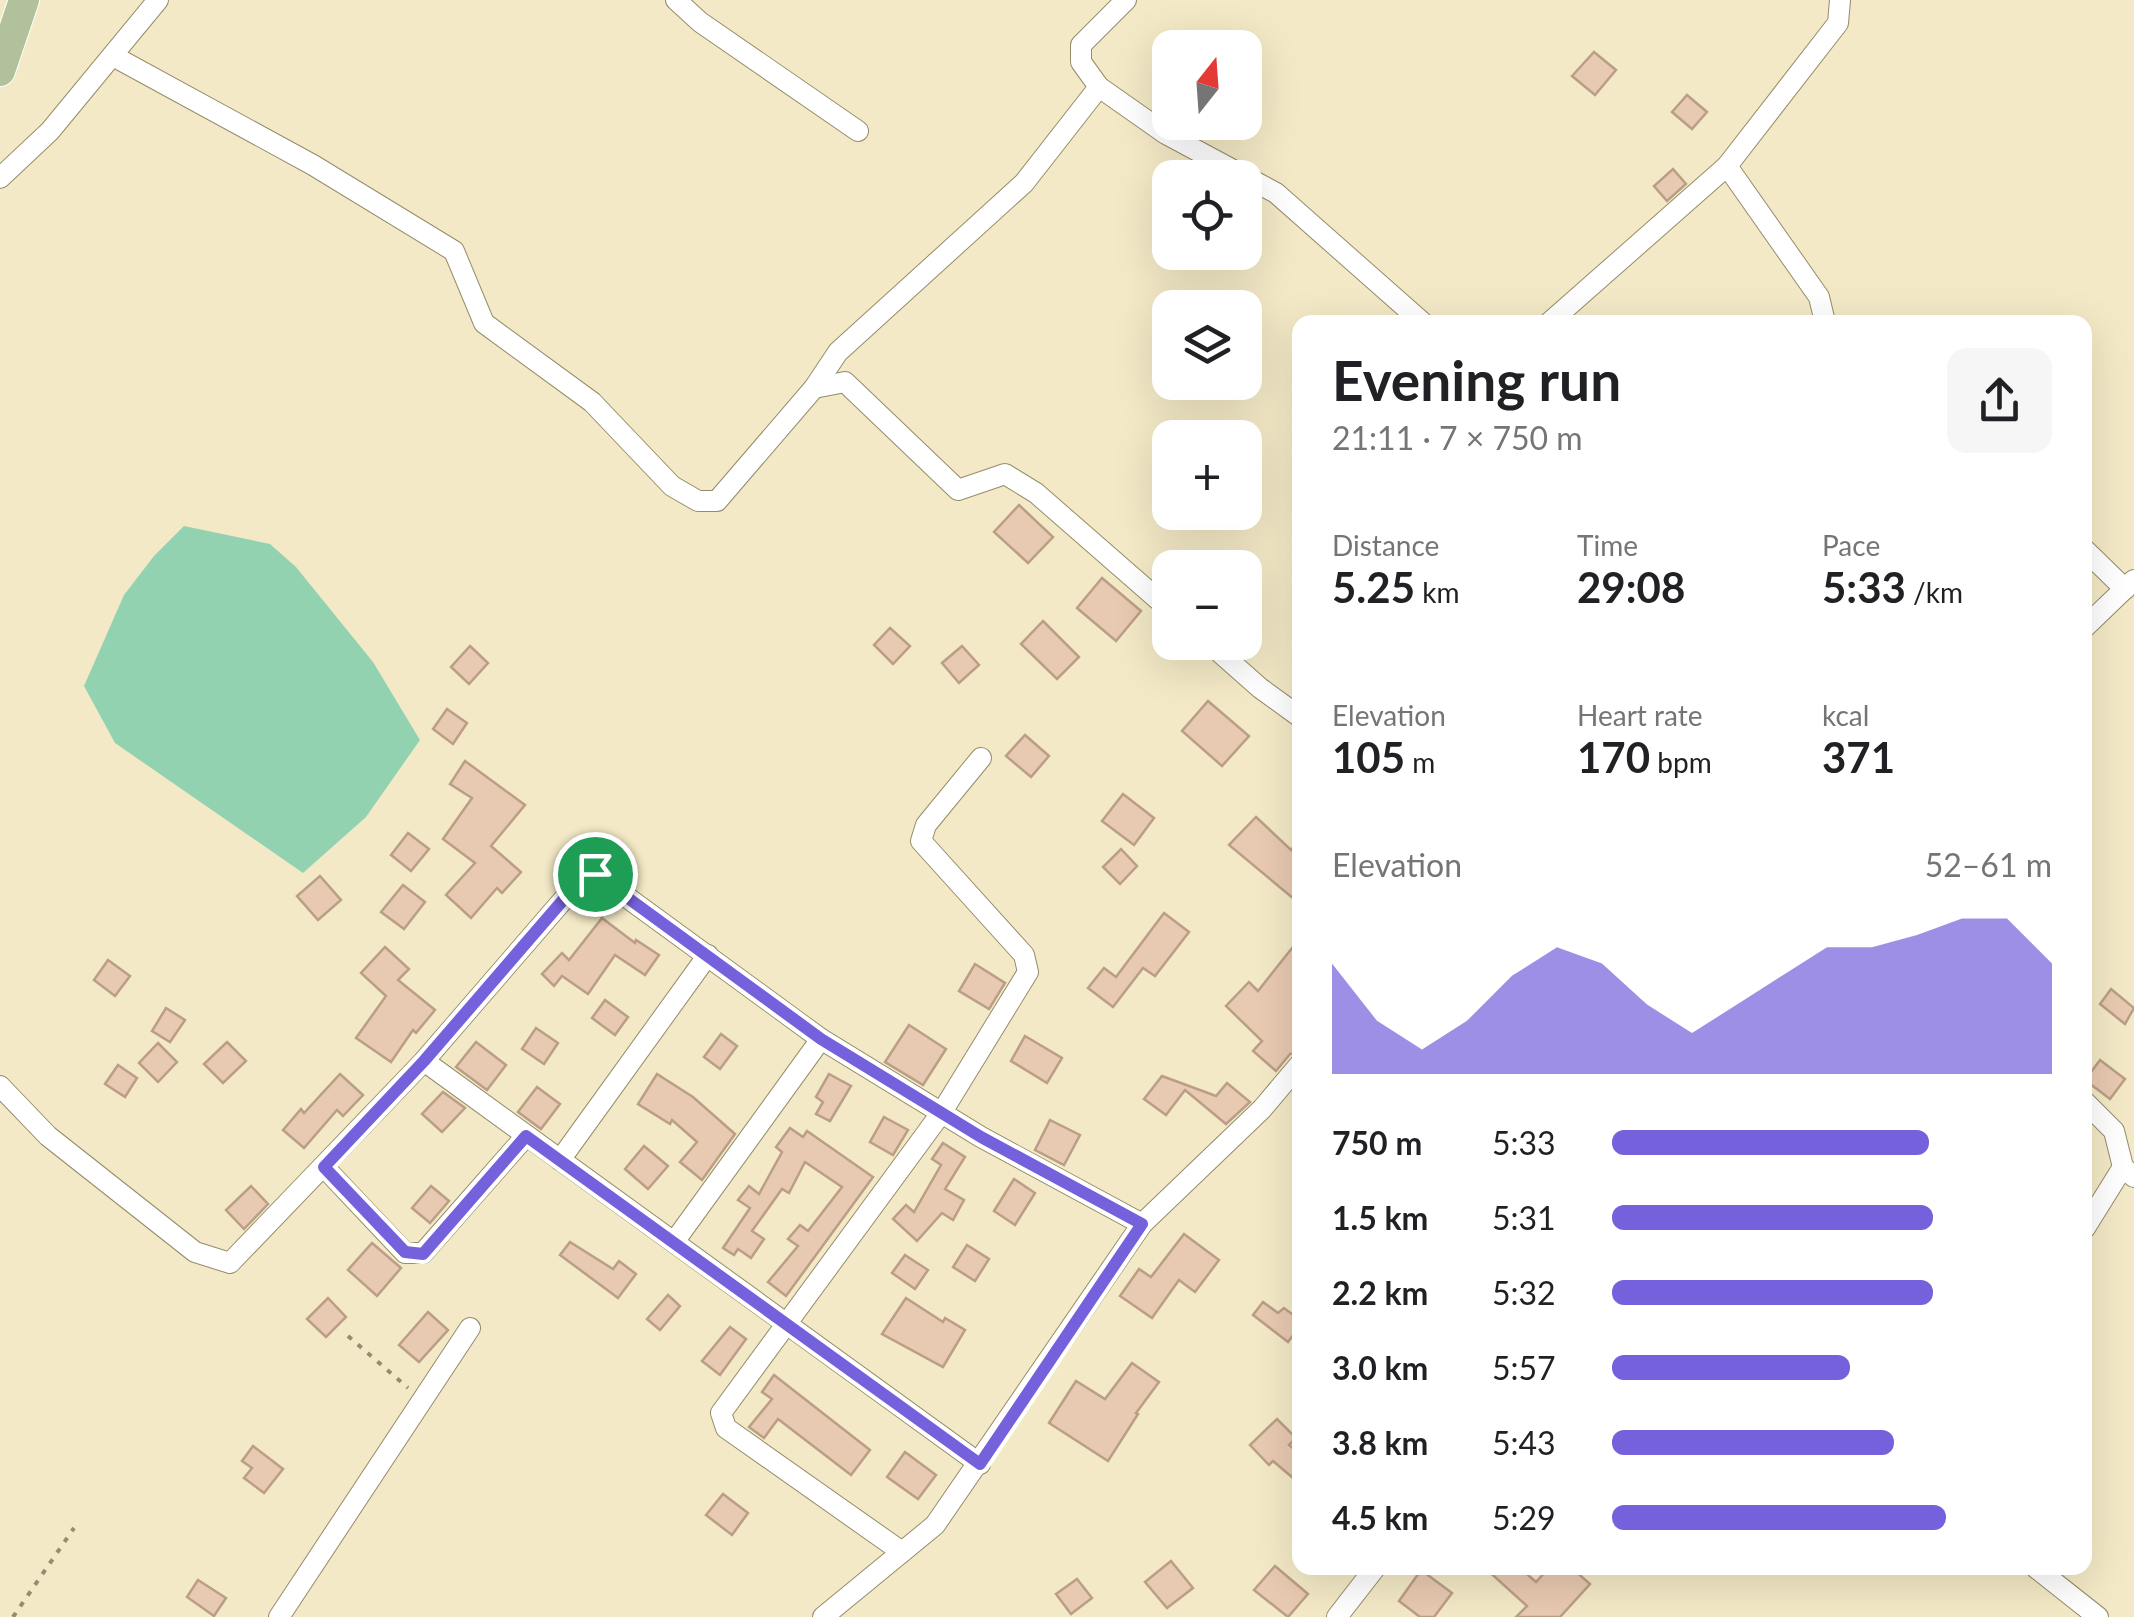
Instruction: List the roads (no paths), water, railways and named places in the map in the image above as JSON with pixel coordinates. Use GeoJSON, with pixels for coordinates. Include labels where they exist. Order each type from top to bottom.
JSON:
{"type":"FeatureCollection","features":[{"type":"Feature","properties":{"kind":"main road"},"geometry":{"type":"LineString","coordinates":[[0,71],[24,0]]}},
{"type":"Feature","properties":{"kind":"street"},"geometry":{"type":"LineString","coordinates":[[0,178],[50,131],[158,0]]}},
{"type":"Feature","properties":{"kind":"street"},"geometry":{"type":"LineString","coordinates":[[676,0],[700,22],[858,130]]}},
{"type":"Feature","properties":{"kind":"street"},"geometry":{"type":"LineString","coordinates":[[1126,0],[1081,45],[1082,62],[1099,87],[1166,134],[1276,193],[1414,315]]}},
{"type":"Feature","properties":{"kind":"street"},"geometry":{"type":"LineString","coordinates":[[1558,315],[1727,166],[1838,23],[1840,0]]}},
{"type":"Feature","properties":{"kind":"street"},"geometry":{"type":"LineString","coordinates":[[113,56],[312,165],[454,251],[484,322],[592,402],[672,486],[698,500],[716,501],[814,388],[838,352],[1024,183],[1099,87]]}},
{"type":"Feature","properties":{"kind":"street"},"geometry":{"type":"LineString","coordinates":[[1727,166],[1819,297],[1823,315]]}},
{"type":"Feature","properties":{"kind":"street"},"geometry":{"type":"LineString","coordinates":[[814,388],[845,382],[958,490],[1005,474],[1036,493],[1152,594]]}},
{"type":"Feature","properties":{"kind":"street"},"geometry":{"type":"LineString","coordinates":[[2092,555],[2129,584],[2092,620]]}},
{"type":"Feature","properties":{"kind":"street"},"geometry":{"type":"LineString","coordinates":[[1228,660],[1292,711]]}},
{"type":"Feature","properties":{"kind":"street"},"geometry":{"type":"LineString","coordinates":[[902,1552],[726,1428],[722,1413],[942,1112],[1028,972],[1024,955],[921,841],[926,825],[980,758]]}},
{"type":"Feature","properties":{"kind":"street"},"geometry":{"type":"LineString","coordinates":[[0,1086],[48,1136],[195,1252],[230,1263],[424,1061],[583,877],[595,874],[821,1039],[1142,1224]]}},
{"type":"Feature","properties":{"kind":"street"},"geometry":{"type":"LineString","coordinates":[[560,1160],[708,955]]}},
{"type":"Feature","properties":{"kind":"street"},"geometry":{"type":"LineString","coordinates":[[674,1242],[821,1039]]}},
{"type":"Feature","properties":{"kind":"street"},"geometry":{"type":"LineString","coordinates":[[424,1061],[980,1464]]}},
{"type":"Feature","properties":{"kind":"street"},"geometry":{"type":"LineString","coordinates":[[823,1617],[935,1525],[1142,1224],[1262,1110],[1292,1074]]}},
{"type":"Feature","properties":{"kind":"street"},"geometry":{"type":"LineString","coordinates":[[2092,1109],[2114,1130],[2128,1172],[2092,1219]]}},
{"type":"Feature","properties":{"kind":"street"},"geometry":{"type":"LineString","coordinates":[[324,1167],[405,1252],[423,1254],[526,1136]]}},
{"type":"Feature","properties":{"kind":"street"},"geometry":{"type":"LineString","coordinates":[[279,1617],[470,1328]]}},
{"type":"Feature","properties":{"kind":"street"},"geometry":{"type":"LineString","coordinates":[[1337,1617],[1369,1575]]}},
{"type":"Feature","properties":{"kind":"street"},"geometry":{"type":"LineString","coordinates":[[2045,1575],[2098,1617]]}}]}
